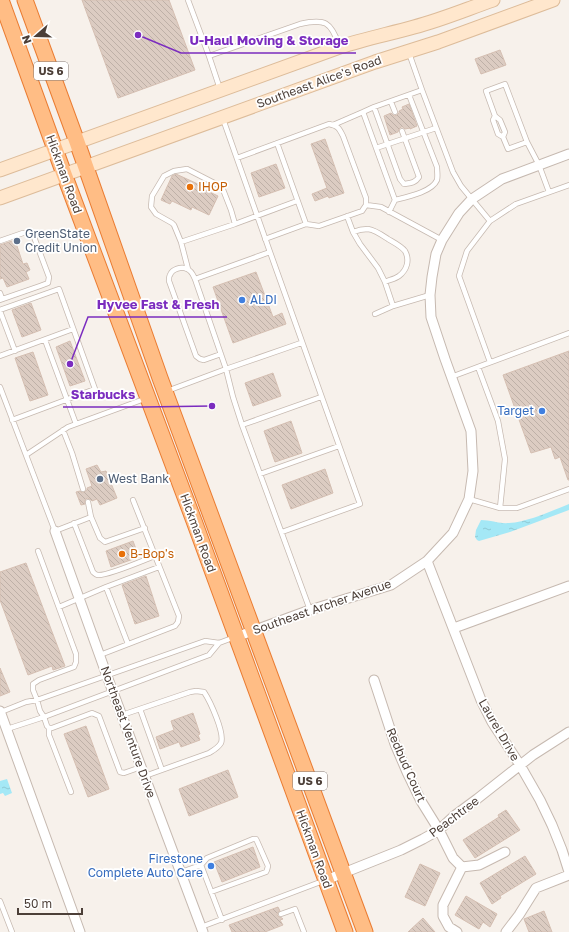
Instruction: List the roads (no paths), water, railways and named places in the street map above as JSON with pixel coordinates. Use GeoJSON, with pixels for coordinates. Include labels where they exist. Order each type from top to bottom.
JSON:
{"type":"FeatureCollection","features":[{"type":"Feature","properties":{"kind":"highway","name":"Hickman Road"},"geometry":{"type":"LineString","coordinates":[[1,0],[345,932]]}},
{"type":"Feature","properties":{"kind":"highway","name":"Hickman Road"},"geometry":{"type":"LineString","coordinates":[[25,0],[86,167],[165,392],[365,932]]}},
{"type":"Feature","properties":{"kind":"main road","name":"Southeast Alice's Road"},"geometry":{"type":"LineString","coordinates":[[0,170],[340,47],[422,25],[493,0]]}},
{"type":"Feature","properties":{"kind":"main road","name":"Southeast Alice's Road"},"geometry":{"type":"LineString","coordinates":[[0,198],[368,64],[438,42],[553,0]]}},
{"type":"Feature","properties":{"kind":"street","name":"Southeast Archer Avenue"},"geometry":{"type":"LineString","coordinates":[[236,637],[310,610],[391,584],[427,561],[453,533],[469,499],[473,471],[471,431],[451,377],[432,317],[430,295],[436,254],[442,240],[459,213],[472,199],[502,179],[569,154]]}},
{"type":"Feature","properties":{"kind":"street","name":"Northeast Venture Drive"},"geometry":{"type":"LineString","coordinates":[[55,531],[107,676],[202,930]]}},
{"type":"Feature","properties":{"kind":"street","name":"Laurel Drive"},"geometry":{"type":"LineString","coordinates":[[427,561],[481,700],[492,722],[520,765],[540,800],[562,850],[569,874]]}},
{"type":"Feature","properties":{"kind":"street"},"geometry":{"type":"LineString","coordinates":[[454,628],[569,586]]}},
{"type":"Feature","properties":{"kind":"street","name":"Redbud Court"},"geometry":{"type":"LineString","coordinates":[[374,680],[395,744],[407,772],[421,801],[439,830],[453,858],[462,867]]}},
{"type":"Feature","properties":{"kind":"street"},"geometry":{"type":"LineString","coordinates":[[0,711],[80,932]]}},
{"type":"Feature","properties":{"kind":"street","name":"Peachtree"},"geometry":{"type":"LineString","coordinates":[[326,880],[401,850],[439,830],[454,816],[520,765],[569,732]]}},
{"type":"Feature","properties":{"kind":"street"},"geometry":{"type":"LineString","coordinates":[[457,932],[449,927],[443,916],[443,905],[462,867],[479,865],[505,852]]}},
{"type":"Feature","properties":{"kind":"street"},"geometry":{"type":"LineString","coordinates":[[509,931],[536,888],[569,874]]}},
{"type":"Feature","properties":{"kind":"lane"},"geometry":{"type":"LineString","coordinates":[[188,0],[220,90]]}},
{"type":"Feature","properties":{"kind":"lane"},"geometry":{"type":"LineString","coordinates":[[209,56],[300,24],[316,22],[323,22],[330,26],[340,47]]}},
{"type":"Feature","properties":{"kind":"lane"},"geometry":{"type":"LineString","coordinates":[[408,51],[453,172],[461,186],[490,222]]}},
{"type":"Feature","properties":{"kind":"lane"},"geometry":{"type":"LineString","coordinates":[[527,142],[508,149],[503,137],[498,134],[493,120],[495,116],[486,91],[505,84],[527,142],[539,165],[549,192]]}},
{"type":"Feature","properties":{"kind":"lane"},"geometry":{"type":"LineString","coordinates":[[333,125],[422,90]]}},
{"type":"Feature","properties":{"kind":"lane"},"geometry":{"type":"LineString","coordinates":[[395,200],[413,196],[433,186],[438,179],[437,167],[409,95]]}},
{"type":"Feature","properties":{"kind":"lane"},"geometry":{"type":"LineString","coordinates":[[391,102],[394,112]]}},
{"type":"Feature","properties":{"kind":"lane"},"geometry":{"type":"LineString","coordinates":[[374,108],[400,179],[404,184],[416,181],[419,177],[402,131]]}},
{"type":"Feature","properties":{"kind":"lane"},"geometry":{"type":"LineString","coordinates":[[363,112],[395,200],[389,212]]}},
{"type":"Feature","properties":{"kind":"lane"},"geometry":{"type":"LineString","coordinates":[[222,117],[301,343],[360,504],[282,532]]}},
{"type":"Feature","properties":{"kind":"lane"},"geometry":{"type":"LineString","coordinates":[[237,158],[329,124],[335,125],[343,136],[366,198],[366,205],[362,211],[319,226],[306,224],[265,239]]}},
{"type":"Feature","properties":{"kind":"lane"},"geometry":{"type":"LineString","coordinates":[[376,148],[436,128]]}},
{"type":"Feature","properties":{"kind":"lane"},"geometry":{"type":"LineString","coordinates":[[277,143],[306,224]]}},
{"type":"Feature","properties":{"kind":"lane"},"geometry":{"type":"LineString","coordinates":[[235,224],[222,187],[187,169],[174,171],[164,176],[152,196],[151,207],[156,214],[172,222],[181,242],[188,269],[195,279],[221,354],[242,425],[310,610]]}},
{"type":"Feature","properties":{"kind":"lane"},"geometry":{"type":"LineString","coordinates":[[490,362],[459,276],[467,251],[490,222],[516,204],[569,185]]}},
{"type":"Feature","properties":{"kind":"lane"},"geometry":{"type":"LineString","coordinates":[[181,242],[298,201]]}},
{"type":"Feature","properties":{"kind":"lane"},"geometry":{"type":"LineString","coordinates":[[366,205],[381,207],[442,240]]}},
{"type":"Feature","properties":{"kind":"lane"},"geometry":{"type":"LineString","coordinates":[[348,216],[353,232],[378,268],[385,282],[393,306]]}},
{"type":"Feature","properties":{"kind":"lane"},"geometry":{"type":"LineString","coordinates":[[353,232],[369,229],[399,245],[405,251],[408,259],[407,266],[404,271],[399,276],[385,282]]}},
{"type":"Feature","properties":{"kind":"lane"},"geometry":{"type":"LineString","coordinates":[[0,241],[23,233],[28,233],[34,236],[49,278],[48,283],[1,300],[0,293]]}},
{"type":"Feature","properties":{"kind":"lane"},"geometry":{"type":"LineString","coordinates":[[195,279],[270,252]]}},
{"type":"Feature","properties":{"kind":"lane"},"geometry":{"type":"LineString","coordinates":[[188,269],[182,268],[172,272],[169,275],[169,281],[194,351],[196,356],[204,360],[221,354]]}},
{"type":"Feature","properties":{"kind":"lane"},"geometry":{"type":"LineString","coordinates":[[12,420],[95,389],[58,289],[0,311],[15,350]]}},
{"type":"Feature","properties":{"kind":"lane"},"geometry":{"type":"LineString","coordinates":[[375,314],[393,306],[430,295]]}},
{"type":"Feature","properties":{"kind":"lane"},"geometry":{"type":"LineString","coordinates":[[0,356],[73,329]]}},
{"type":"Feature","properties":{"kind":"lane"},"geometry":{"type":"LineString","coordinates":[[451,377],[569,333]]}},
{"type":"Feature","properties":{"kind":"lane"},"geometry":{"type":"LineString","coordinates":[[44,340],[76,424]]}},
{"type":"Feature","properties":{"kind":"lane"},"geometry":{"type":"LineString","coordinates":[[165,392],[301,343]]}},
{"type":"Feature","properties":{"kind":"lane"},"geometry":{"type":"LineString","coordinates":[[478,367],[498,421],[505,459],[500,508]]}},
{"type":"Feature","properties":{"kind":"lane"},"geometry":{"type":"LineString","coordinates":[[0,387],[55,531],[92,517]]}},
{"type":"Feature","properties":{"kind":"lane"},"geometry":{"type":"LineString","coordinates":[[242,425],[321,397]]}},
{"type":"Feature","properties":{"kind":"lane"},"geometry":{"type":"LineString","coordinates":[[26,455],[63,430],[148,398]]}},
{"type":"Feature","properties":{"kind":"lane"},"geometry":{"type":"LineString","coordinates":[[63,430],[83,489]]}},
{"type":"Feature","properties":{"kind":"lane"},"geometry":{"type":"LineString","coordinates":[[260,474],[339,446]]}},
{"type":"Feature","properties":{"kind":"lane"},"geometry":{"type":"LineString","coordinates":[[469,499],[500,508],[518,508],[569,489]]}},
{"type":"Feature","properties":{"kind":"lane"},"geometry":{"type":"LineString","coordinates":[[100,655],[175,626],[178,622],[179,616],[133,500]]}},
{"type":"Feature","properties":{"kind":"lane"},"geometry":{"type":"LineString","coordinates":[[88,502],[100,538],[105,542],[145,528]]}},
{"type":"Feature","properties":{"kind":"lane"},"geometry":{"type":"LineString","coordinates":[[74,523],[93,572],[97,575],[103,575],[155,556]]}},
{"type":"Feature","properties":{"kind":"lane"},"geometry":{"type":"LineString","coordinates":[[38,551],[76,654],[76,662],[74,667],[39,680],[33,684],[33,690],[40,711],[49,728],[49,735],[71,792]]}},
{"type":"Feature","properties":{"kind":"lane"},"geometry":{"type":"LineString","coordinates":[[59,607],[159,567]]}},
{"type":"Feature","properties":{"kind":"lane"},"geometry":{"type":"LineString","coordinates":[[106,587],[128,644]]}},
{"type":"Feature","properties":{"kind":"lane"},"geometry":{"type":"LineString","coordinates":[[4,725],[44,717],[208,655],[219,643],[236,637]]}},
{"type":"Feature","properties":{"kind":"lane"},"geometry":{"type":"LineString","coordinates":[[0,711],[107,676],[205,640],[219,643]]}},
{"type":"Feature","properties":{"kind":"lane"},"geometry":{"type":"LineString","coordinates":[[122,715],[190,692],[204,692],[221,730],[222,741],[217,748],[209,753],[145,776]]}},
{"type":"Feature","properties":{"kind":"lane"},"geometry":{"type":"LineString","coordinates":[[140,709],[162,770]]}},
{"type":"Feature","properties":{"kind":"lane"},"geometry":{"type":"LineString","coordinates":[[49,728],[92,713],[96,714],[99,716],[120,772],[124,773],[141,767]]}},
{"type":"Feature","properties":{"kind":"lane"},"geometry":{"type":"LineString","coordinates":[[181,872],[201,865],[207,858],[256,839],[268,866],[266,872],[211,892]]}},
{"type":"Feature","properties":{"kind":"lane"},"geometry":{"type":"LineString","coordinates":[[201,865],[222,920]]}},
{"type":"Feature","properties":{"kind":"lane"},"geometry":{"type":"LineString","coordinates":[[202,930],[222,920],[326,880]]}},
{"type":"Feature","properties":{"kind":"lane"},"geometry":{"type":"LineString","coordinates":[[0,900],[12,932]]}},
{"type":"Feature","properties":{"kind":"lane"},"geometry":{"type":"LineString","coordinates":[[281,914],[295,909],[304,932]]}},
{"type":"Feature","properties":{"kind":"water"},"geometry":{"type":"Polygon","coordinates":[[[569,504],[569,510],[510,532],[479,541],[475,537],[476,530],[481,520],[502,523],[524,521],[569,504]]]}},
{"type":"Feature","properties":{"kind":"water"},"geometry":{"type":"Polygon","coordinates":[[[7,779],[12,793],[5,796],[3,793],[0,794],[0,781],[7,779]]]}},
{"type":"Feature","properties":{"kind":"place","name":"U-Haul Moving & Storage"},"geometry":{"type":"Point","coordinates":[138,35]}},
{"type":"Feature","properties":{"kind":"place","name":"IHOP"},"geometry":{"type":"Point","coordinates":[190,187]}},
{"type":"Feature","properties":{"kind":"place","name":"GreenState Credit Union"},"geometry":{"type":"Point","coordinates":[17,241]}},
{"type":"Feature","properties":{"kind":"place","name":"ALDI"},"geometry":{"type":"Point","coordinates":[242,300]}},
{"type":"Feature","properties":{"kind":"place","name":"Hyvee Fast & Fresh"},"geometry":{"type":"Point","coordinates":[70,364]}},
{"type":"Feature","properties":{"kind":"place","name":"Starbucks"},"geometry":{"type":"Point","coordinates":[212,406]}},
{"type":"Feature","properties":{"kind":"place","name":"Target"},"geometry":{"type":"Point","coordinates":[542,411]}},
{"type":"Feature","properties":{"kind":"place","name":"West Bank"},"geometry":{"type":"Point","coordinates":[100,479]}},
{"type":"Feature","properties":{"kind":"place","name":"B-Bop's"},"geometry":{"type":"Point","coordinates":[122,554]}},
{"type":"Feature","properties":{"kind":"place","name":"Firestone Complete Auto Care"},"geometry":{"type":"Point","coordinates":[211,866]}}]}
